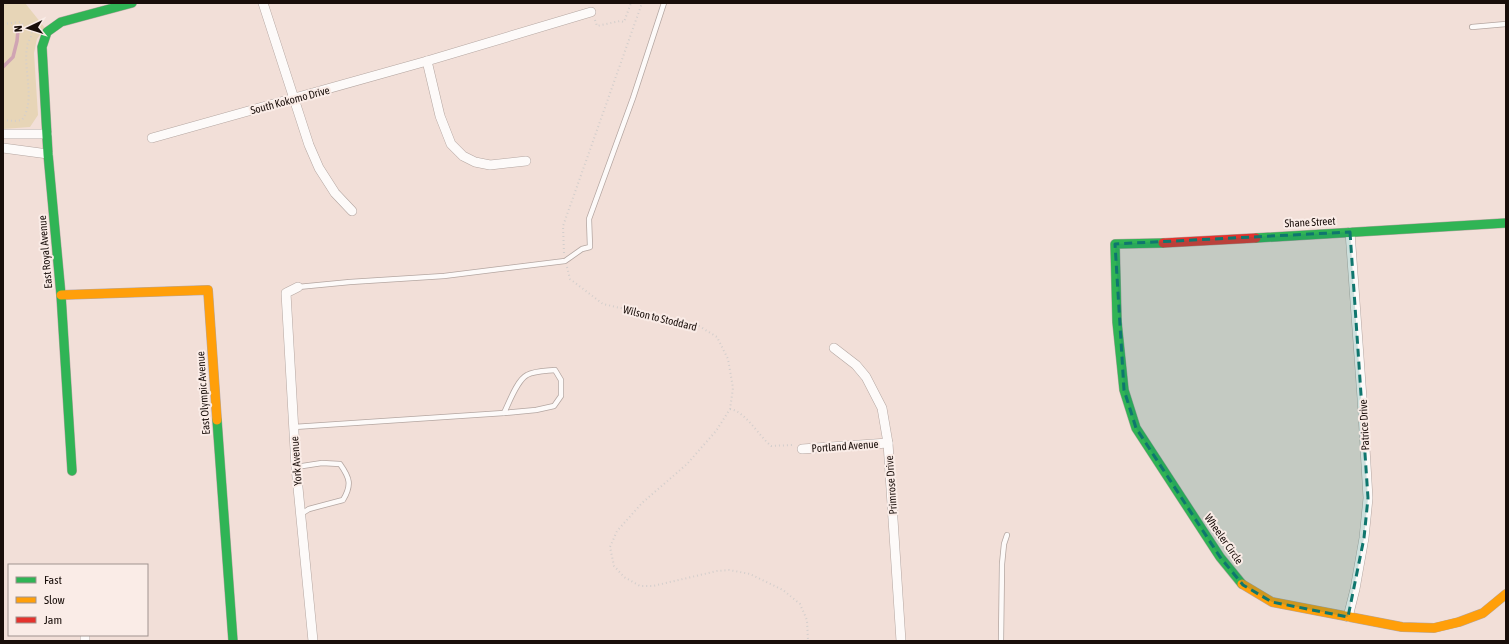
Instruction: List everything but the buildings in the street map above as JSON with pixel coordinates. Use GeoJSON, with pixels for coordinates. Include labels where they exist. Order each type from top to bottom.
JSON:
{"type":"FeatureCollection","features":[{"type":"Feature","properties":{"kind":"street"},"geometry":{"type":"LineString","coordinates":[[46,32],[61,22],[132,3]]}},
{"type":"Feature","properties":{"kind":"street"},"geometry":{"type":"LineString","coordinates":[[264,3],[309,145],[319,168],[335,193],[352,211]]}},
{"type":"Feature","properties":{"kind":"street","name":"South Kokomo Drive"},"geometry":{"type":"LineString","coordinates":[[152,138],[427,61],[591,12]]}},
{"type":"Feature","properties":{"kind":"street","name":"East Royal Avenue"},"geometry":{"type":"LineString","coordinates":[[46,32],[42,47],[48,154],[61,295],[72,471]]}},
{"type":"Feature","properties":{"kind":"street"},"geometry":{"type":"LineString","coordinates":[[427,61],[440,116],[451,144],[463,156],[474,162],[490,165],[526,161]]}},
{"type":"Feature","properties":{"kind":"street"},"geometry":{"type":"LineString","coordinates":[[3,134],[48,134]]}},
{"type":"Feature","properties":{"kind":"street"},"geometry":{"type":"LineString","coordinates":[[3,148],[48,154]]}},
{"type":"Feature","properties":{"kind":"street","name":"Shane Street"},"geometry":{"type":"LineString","coordinates":[[1115,244],[1506,223]]}},
{"type":"Feature","properties":{"kind":"street","name":"Patrice Drive"},"geometry":{"type":"LineString","coordinates":[[1348,617],[1355,589],[1364,538],[1368,498],[1350,232]]}},
{"type":"Feature","properties":{"kind":"street","name":"Wheeler Circle"},"geometry":{"type":"LineString","coordinates":[[1115,244],[1118,322],[1124,390],[1136,428],[1220,557],[1243,585],[1272,602],[1402,627],[1434,628],[1459,622],[1483,613],[1506,594]]}},
{"type":"Feature","properties":{"kind":"street","name":"York Avenue"},"geometry":{"type":"LineString","coordinates":[[298,287],[286,293],[296,467],[313,641]]}},
{"type":"Feature","properties":{"kind":"street","name":"East Olympic Avenue"},"geometry":{"type":"LineString","coordinates":[[61,295],[208,290],[233,641]]}},
{"type":"Feature","properties":{"kind":"street","name":"Primrose Drive"},"geometry":{"type":"LineString","coordinates":[[834,348],[856,365],[866,377],[882,408],[888,443],[901,641]]}},
{"type":"Feature","properties":{"kind":"street","name":"Portland Avenue"},"geometry":{"type":"LineString","coordinates":[[802,449],[888,443]]}},
{"type":"Feature","properties":{"kind":"lane"},"geometry":{"type":"LineString","coordinates":[[298,287],[444,276],[565,261],[582,249],[590,247],[589,219],[664,3]]}},
{"type":"Feature","properties":{"kind":"lane"},"geometry":{"type":"LineString","coordinates":[[1472,27],[1506,24]]}},
{"type":"Feature","properties":{"kind":"lane"},"geometry":{"type":"LineString","coordinates":[[294,428],[504,413],[536,410],[554,406],[561,396],[561,380],[555,370],[526,375],[518,384],[504,413]]}},
{"type":"Feature","properties":{"kind":"lane"},"geometry":{"type":"LineString","coordinates":[[296,467],[322,463],[340,464],[348,475],[349,489],[343,500],[309,509],[301,514]]}},
{"type":"Feature","properties":{"kind":"lane"},"geometry":{"type":"LineString","coordinates":[[1001,641],[1002,564],[1004,544],[1007,535]]}},
{"type":"Feature","properties":{"kind":"path"},"geometry":{"type":"LineString","coordinates":[[591,12],[597,26],[620,21],[624,22],[632,3]]}},
{"type":"Feature","properties":{"kind":"path","name":"Wilson to Stoddard"},"geometry":{"type":"LineString","coordinates":[[642,3],[563,226],[565,261],[570,279],[603,304],[699,326],[717,337],[728,359],[733,388],[730,409],[716,431],[687,464],[642,503],[617,531],[610,548],[614,566],[624,577],[640,586],[653,586],[717,571],[729,570],[750,574],[783,590],[800,604],[807,620],[808,641]]}},
{"type":"Feature","properties":{"kind":"path"},"geometry":{"type":"LineString","coordinates":[[3,24],[20,22],[32,33],[46,32]]}},
{"type":"Feature","properties":{"kind":"path"},"geometry":{"type":"LineString","coordinates":[[3,120],[22,120],[27,113],[29,87],[27,47],[32,33]]}},
{"type":"Feature","properties":{"kind":"path"},"geometry":{"type":"LineString","coordinates":[[730,409],[735,410],[744,416],[762,438],[771,446],[796,445],[802,449]]}},
{"type":"Feature","properties":{"kind":"highlighted area"},"geometry":{"type":"Polygon","coordinates":[[[1350,232],[1368,498],[1364,538],[1348,617],[1272,602],[1243,585],[1220,557],[1136,428],[1124,390],[1115,244],[1350,232]]]}},
{"type":"Feature","properties":{"kind":"shaded area"},"geometry":{"type":"Polygon","coordinates":[[[3,3],[25,3],[45,28],[37,39],[34,53],[38,115],[30,127],[3,129],[3,3]]]}},
{"type":"Feature","properties":{"kind":"waterway"},"geometry":{"type":"LineString","coordinates":[[3,67],[13,57],[18,30]]}},
{"type":"Feature","properties":{"kind":"traffic: fast"},"geometry":{"type":"LineString","coordinates":[[72,471],[61,295],[48,154],[42,47],[47,32],[61,22],[132,3]]}},
{"type":"Feature","properties":{"kind":"traffic: fast"},"geometry":{"type":"LineString","coordinates":[[1256,238],[1506,223]]}},
{"type":"Feature","properties":{"kind":"traffic: fast"},"geometry":{"type":"LineString","coordinates":[[1163,243],[1115,244],[1117,322],[1124,390],[1136,428],[1220,557],[1242,584]]}},
{"type":"Feature","properties":{"kind":"traffic: fast"},"geometry":{"type":"LineString","coordinates":[[217,420],[233,641]]}},
{"type":"Feature","properties":{"kind":"traffic: slow"},"geometry":{"type":"LineString","coordinates":[[61,295],[208,290],[217,420]]}},
{"type":"Feature","properties":{"kind":"traffic: slow"},"geometry":{"type":"LineString","coordinates":[[1242,584],[1272,602],[1402,627],[1434,628],[1459,622],[1483,613],[1506,594]]}},
{"type":"Feature","properties":{"kind":"traffic: jam"},"geometry":{"type":"LineString","coordinates":[[1163,243],[1256,238]]}}]}
